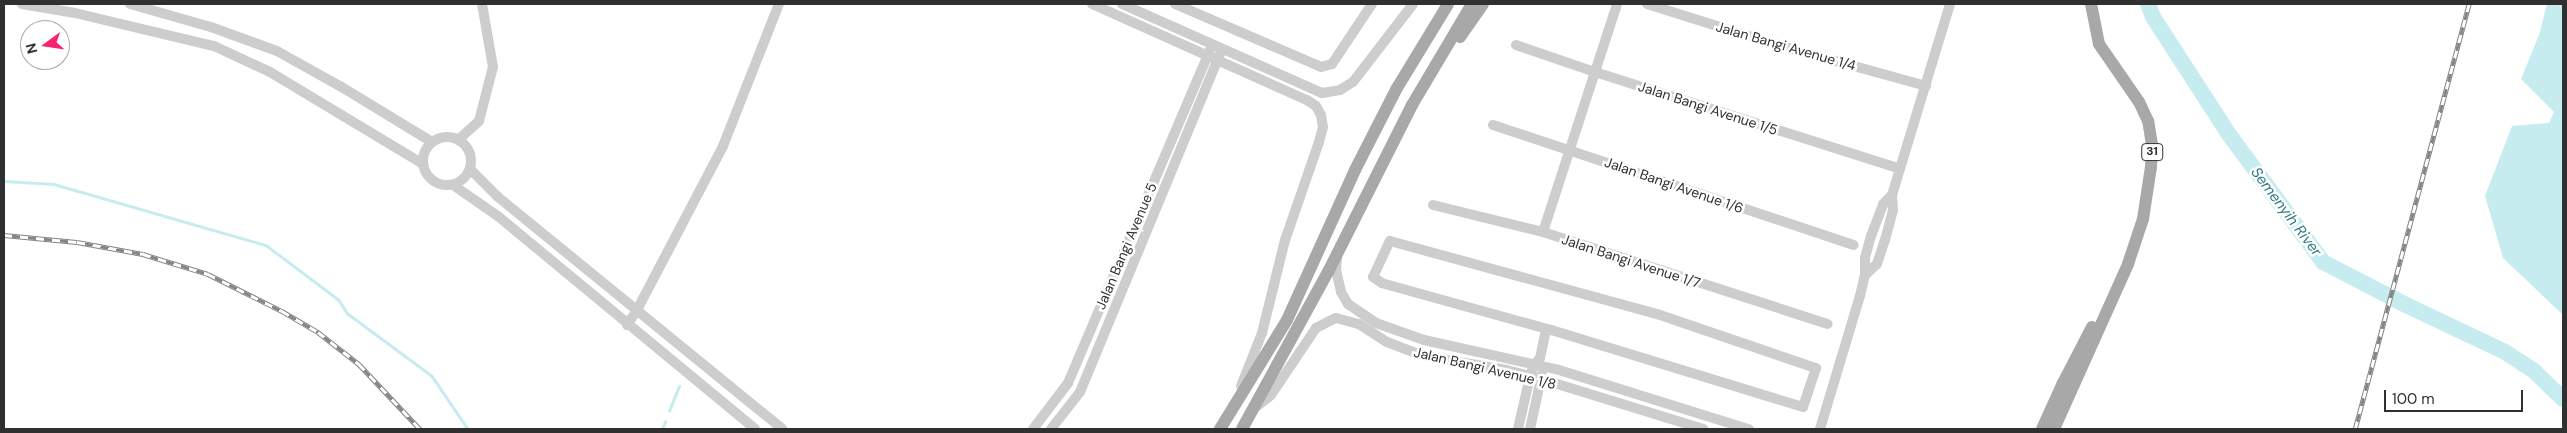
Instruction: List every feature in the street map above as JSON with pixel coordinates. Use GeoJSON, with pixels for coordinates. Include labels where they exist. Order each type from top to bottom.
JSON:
{"type":"FeatureCollection","features":[{"type":"Feature","properties":{"kind":"main road"},"geometry":{"type":"LineString","coordinates":[[1220,429],[1287,320],[1355,170],[1438,4]]}},
{"type":"Feature","properties":{"kind":"main road"},"geometry":{"type":"LineString","coordinates":[[1397,88],[1448,4]]}},
{"type":"Feature","properties":{"kind":"main road"},"geometry":{"type":"LineString","coordinates":[[1242,429],[1340,249],[1412,105],[1472,4]]}},
{"type":"Feature","properties":{"kind":"main road"},"geometry":{"type":"LineString","coordinates":[[1412,105],[1483,4]]}},
{"type":"Feature","properties":{"kind":"main road","name":"31"},"geometry":{"type":"LineString","coordinates":[[2054,429],[2106,317],[2107,308],[2128,264],[2143,219],[2151,167],[2152,145],[2148,122],[2139,102],[2099,44],[2090,4]]}},
{"type":"Feature","properties":{"kind":"main road","name":"31"},"geometry":{"type":"LineString","coordinates":[[2042,429],[2063,383],[2100,313],[2107,308]]}},
{"type":"Feature","properties":{"kind":"street"},"geometry":{"type":"LineString","coordinates":[[22,4],[75,13],[214,46],[270,72],[423,164]]}},
{"type":"Feature","properties":{"kind":"street"},"geometry":{"type":"LineString","coordinates":[[130,4],[211,27],[277,51],[340,86],[432,142]]}},
{"type":"Feature","properties":{"kind":"street"},"geometry":{"type":"LineString","coordinates":[[458,140],[479,121],[493,67],[482,4]]}},
{"type":"Feature","properties":{"kind":"street"},"geometry":{"type":"LineString","coordinates":[[627,324],[637,310],[722,146],[779,4]]}},
{"type":"Feature","properties":{"kind":"street"},"geometry":{"type":"LineString","coordinates":[[1092,4],[1316,106],[1321,115],[1323,127],[1285,240],[1260,341],[1228,414]]}},
{"type":"Feature","properties":{"kind":"street"},"geometry":{"type":"LineString","coordinates":[[1122,4],[1312,90],[1333,93],[1353,82],[1413,4]]}},
{"type":"Feature","properties":{"kind":"street"},"geometry":{"type":"LineString","coordinates":[[1175,4],[1310,64],[1321,67],[1332,64],[1372,4]]}},
{"type":"Feature","properties":{"kind":"street"},"geometry":{"type":"LineString","coordinates":[[1543,232],[1617,4]]}},
{"type":"Feature","properties":{"kind":"street","name":"Jalan Bangi Avenue 1/4"},"geometry":{"type":"LineString","coordinates":[[1647,4],[1771,43],[1926,86]]}},
{"type":"Feature","properties":{"kind":"street"},"geometry":{"type":"LineString","coordinates":[[1866,275],[1877,264],[1885,240],[1893,210],[1892,195],[1950,4]]}},
{"type":"Feature","properties":{"kind":"street","name":"Jalan Bangi Avenue 5"},"geometry":{"type":"LineString","coordinates":[[1032,429],[1068,382],[1212,45]]}},
{"type":"Feature","properties":{"kind":"street","name":"Jalan Bangi Avenue 1/5"},"geometry":{"type":"LineString","coordinates":[[1516,45],[1900,169]]}},
{"type":"Feature","properties":{"kind":"street","name":"Jalan Bangi Avenue 5"},"geometry":{"type":"LineString","coordinates":[[1051,429],[1080,392],[1222,50]]}},
{"type":"Feature","properties":{"kind":"street","name":"Jalan Bangi Avenue 1/6"},"geometry":{"type":"LineString","coordinates":[[1493,126],[1570,150],[1854,246]]}},
{"type":"Feature","properties":{"kind":"street"},"geometry":{"type":"LineString","coordinates":[[445,137],[458,140],[468,149],[470,155],[470,169],[466,176],[453,184],[446,185],[434,181],[425,170],[423,164],[425,152],[432,142],[445,137]]}},
{"type":"Feature","properties":{"kind":"street"},"geometry":{"type":"LineString","coordinates":[[470,169],[498,197],[782,429]]}},
{"type":"Feature","properties":{"kind":"street"},"geometry":{"type":"LineString","coordinates":[[453,184],[499,217],[755,429]]}},
{"type":"Feature","properties":{"kind":"street"},"geometry":{"type":"LineString","coordinates":[[1820,429],[1866,275],[1864,258],[1883,204],[1892,195]]}},
{"type":"Feature","properties":{"kind":"street","name":"Jalan Bangi Avenue 1/7"},"geometry":{"type":"LineString","coordinates":[[1433,205],[1543,232],[1828,324]]}},
{"type":"Feature","properties":{"kind":"street"},"geometry":{"type":"LineString","coordinates":[[1390,241],[1660,314],[1816,368],[1803,407],[1546,330],[1382,283],[1373,277],[1390,241]]}},
{"type":"Feature","properties":{"kind":"street","name":"Jalan Bangi Avenue 1/8"},"geometry":{"type":"LineString","coordinates":[[1340,249],[1336,270],[1341,292],[1348,304],[1376,323],[1424,340],[1539,363],[1749,429]]}},
{"type":"Feature","properties":{"kind":"street","name":"Jalan Bangi Avenue 1/8"},"geometry":{"type":"LineString","coordinates":[[1252,410],[1260,406],[1271,395],[1316,328],[1336,318],[1348,320],[1386,342],[1424,356],[1541,378],[1704,429]]}},
{"type":"Feature","properties":{"kind":"street"},"geometry":{"type":"LineString","coordinates":[[1530,429],[1541,378],[1539,363],[1546,330]]}},
{"type":"Feature","properties":{"kind":"street"},"geometry":{"type":"LineString","coordinates":[[1518,429],[1530,376],[1539,363]]}},
{"type":"Feature","properties":{"kind":"water"},"geometry":{"type":"Polygon","coordinates":[[[2547,4],[2563,4],[2563,315],[2503,258],[2485,196],[2512,126],[2549,123],[2554,112],[2521,79],[2539,35],[2547,4]]]}},
{"type":"Feature","properties":{"kind":"waterway","name":"Semenyih River"},"geometry":{"type":"LineString","coordinates":[[2148,4],[2153,17],[2228,133],[2323,262],[2404,304],[2505,352],[2534,371],[2563,399]]}},
{"type":"Feature","properties":{"kind":"waterway"},"geometry":{"type":"LineString","coordinates":[[4,181],[54,184],[266,245],[339,300],[347,313],[432,376],[468,429]]}},
{"type":"Feature","properties":{"kind":"waterway"},"geometry":{"type":"LineString","coordinates":[[669,411],[679,386]]}},
{"type":"Feature","properties":{"kind":"waterway"},"geometry":{"type":"LineString","coordinates":[[662,429],[665,422]]}},
{"type":"Feature","properties":{"kind":"railway"},"geometry":{"type":"LineString","coordinates":[[2355,429],[2469,4]]}},
{"type":"Feature","properties":{"kind":"railway"},"geometry":{"type":"LineString","coordinates":[[4,235],[77,242],[143,254],[208,274],[282,311],[318,332],[359,364],[420,429]]}}]}
